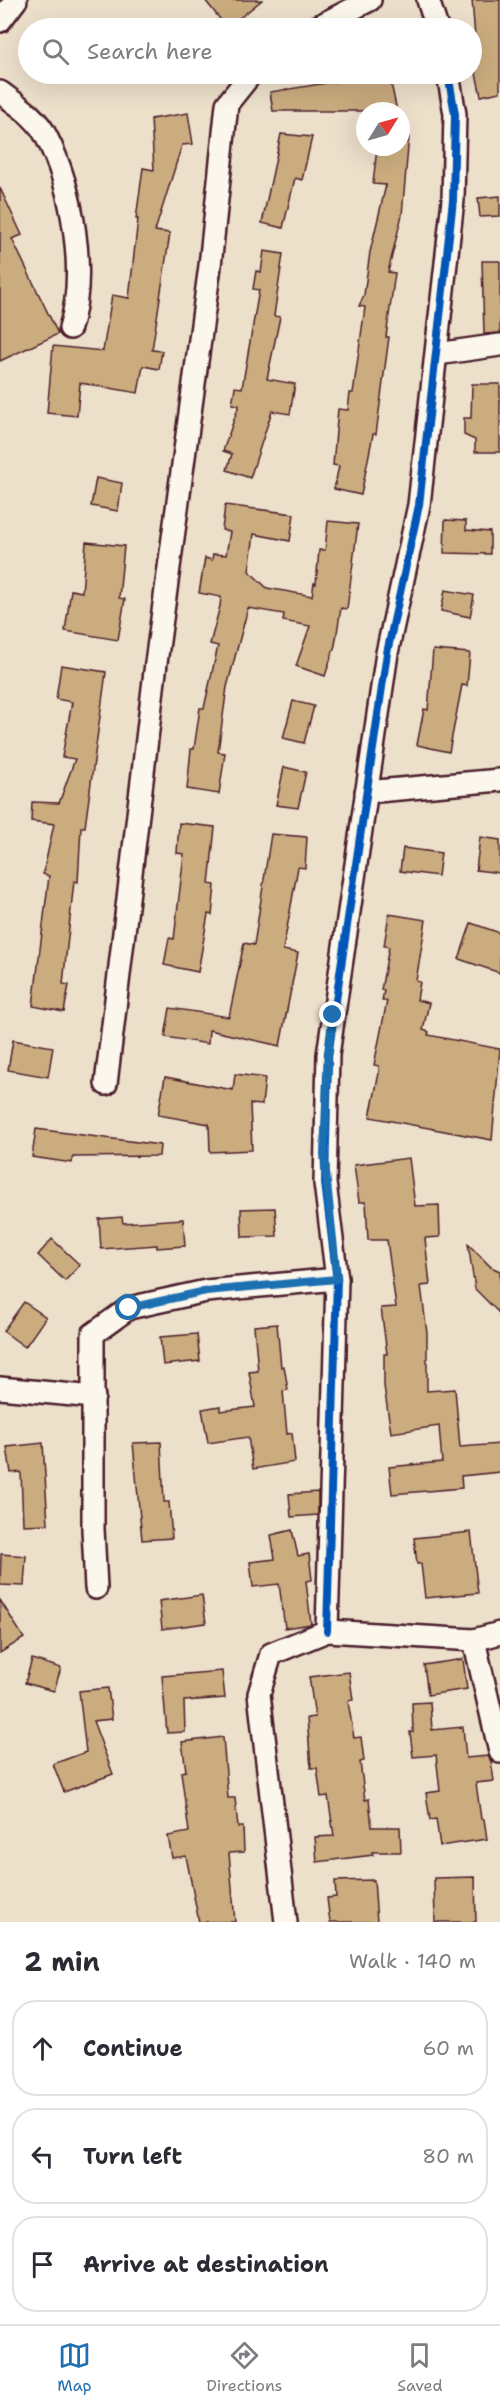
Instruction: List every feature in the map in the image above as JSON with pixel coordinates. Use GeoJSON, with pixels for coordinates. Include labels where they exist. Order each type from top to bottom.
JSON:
{"type":"FeatureCollection","features":[{"type":"Feature","properties":{"kind":"street"},"geometry":{"type":"LineString","coordinates":[[0,21],[16,0]]}},
{"type":"Feature","properties":{"kind":"street"},"geometry":{"type":"LineString","coordinates":[[335,18],[370,0]]}},
{"type":"Feature","properties":{"kind":"street"},"geometry":{"type":"LineString","coordinates":[[428,0],[434,18]]}},
{"type":"Feature","properties":{"kind":"street"},"geometry":{"type":"LineString","coordinates":[[106,1084],[156,663],[210,266],[227,104],[243,84]]}},
{"type":"Feature","properties":{"kind":"street"},"geometry":{"type":"LineString","coordinates":[[327,1631],[337,1279],[325,1173],[328,1055],[387,653],[419,505],[453,200],[455,114],[450,84]]}},
{"type":"Feature","properties":{"kind":"street"},"geometry":{"type":"LineString","coordinates":[[0,92],[27,112],[46,134],[64,184],[74,228],[76,262],[77,305],[70,328]]}},
{"type":"Feature","properties":{"kind":"street"},"geometry":{"type":"LineString","coordinates":[[437,354],[500,345]]}},
{"type":"Feature","properties":{"kind":"street"},"geometry":{"type":"LineString","coordinates":[[366,792],[500,780]]}},
{"type":"Feature","properties":{"kind":"street"},"geometry":{"type":"LineString","coordinates":[[96,1588],[93,1529],[93,1334],[129,1308],[206,1291],[337,1279]]}},
{"type":"Feature","properties":{"kind":"street"},"geometry":{"type":"LineString","coordinates":[[0,1388],[94,1397]]}},
{"type":"Feature","properties":{"kind":"street"},"geometry":{"type":"LineString","coordinates":[[286,1922],[259,1694],[271,1654],[327,1631],[474,1640],[500,1633]]}},
{"type":"Feature","properties":{"kind":"street"},"geometry":{"type":"LineString","coordinates":[[474,1640],[500,1752]]}},
{"type":"Feature","properties":{"kind":"building"},"geometry":{"type":"Polygon","coordinates":[[[205,0],[262,0],[240,18],[219,18],[205,0]]]}},
{"type":"Feature","properties":{"kind":"building"},"geometry":{"type":"Polygon","coordinates":[[[472,0],[500,0],[500,92],[481,96],[478,84],[482,84],[482,18],[473,18],[472,0]]]}},
{"type":"Feature","properties":{"kind":"building"},"geometry":{"type":"Polygon","coordinates":[[[321,84],[391,84],[395,102],[356,102],[356,111],[273,111],[270,92],[321,84]]]}},
{"type":"Feature","properties":{"kind":"building"},"geometry":{"type":"Polygon","coordinates":[[[188,113],[193,144],[182,145],[155,231],[170,233],[152,350],[162,351],[159,369],[143,366],[138,393],[80,383],[77,416],[47,413],[53,346],[103,351],[112,295],[129,298],[143,168],[154,170],[151,119],[188,113]]]}},
{"type":"Feature","properties":{"kind":"building"},"geometry":{"type":"Polygon","coordinates":[[[281,134],[312,137],[302,180],[295,178],[283,228],[262,223],[281,134]]]}},
{"type":"Feature","properties":{"kind":"building"},"geometry":{"type":"Polygon","coordinates":[[[376,156],[407,156],[402,215],[388,272],[395,273],[376,434],[373,434],[361,495],[334,489],[339,466],[333,465],[338,409],[348,410],[350,393],[353,393],[365,307],[359,306],[364,295],[370,252],[386,185],[373,184],[376,156]]]}},
{"type":"Feature","properties":{"kind":"building"},"geometry":{"type":"Polygon","coordinates":[[[0,188],[22,235],[12,239],[58,334],[0,361],[0,188]]]}},
{"type":"Feature","properties":{"kind":"building"},"geometry":{"type":"Polygon","coordinates":[[[500,196],[500,216],[480,217],[478,198],[500,196]]]}},
{"type":"Feature","properties":{"kind":"building"},"geometry":{"type":"Polygon","coordinates":[[[264,251],[283,254],[274,316],[280,317],[267,379],[295,384],[290,414],[272,411],[250,478],[227,470],[232,454],[223,451],[239,405],[232,404],[235,387],[242,388],[259,290],[253,289],[256,271],[261,272],[264,251]]]}},
{"type":"Feature","properties":{"kind":"building"},"geometry":{"type":"Polygon","coordinates":[[[482,261],[500,261],[500,333],[484,334],[482,261]]]}},
{"type":"Feature","properties":{"kind":"building"},"geometry":{"type":"Polygon","coordinates":[[[472,384],[500,384],[500,452],[475,452],[475,440],[464,435],[464,418],[471,418],[472,384]]]}},
{"type":"Feature","properties":{"kind":"building"},"geometry":{"type":"Polygon","coordinates":[[[96,478],[122,483],[118,511],[91,506],[96,478]]]}},
{"type":"Feature","properties":{"kind":"building"},"geometry":{"type":"Polygon","coordinates":[[[225,505],[294,514],[290,541],[254,534],[249,571],[267,588],[312,596],[314,583],[316,584],[319,550],[325,550],[328,521],[358,524],[347,609],[341,608],[335,645],[325,676],[296,666],[310,626],[283,621],[284,614],[248,608],[227,687],[218,752],[225,753],[219,794],[187,789],[191,749],[194,749],[200,708],[204,708],[218,646],[210,644],[221,597],[199,593],[205,558],[212,560],[213,554],[226,555],[230,532],[222,530],[225,505]]]}},
{"type":"Feature","properties":{"kind":"building"},"geometry":{"type":"Polygon","coordinates":[[[445,520],[466,521],[466,530],[490,532],[490,554],[444,553],[445,520]]]}},
{"type":"Feature","properties":{"kind":"building"},"geometry":{"type":"Polygon","coordinates":[[[86,542],[124,546],[119,598],[125,599],[118,640],[65,631],[71,590],[82,592],[86,542]]]}},
{"type":"Feature","properties":{"kind":"building"},"geometry":{"type":"Polygon","coordinates":[[[445,590],[474,595],[470,617],[441,611],[445,590]]]}},
{"type":"Feature","properties":{"kind":"building"},"geometry":{"type":"Polygon","coordinates":[[[433,650],[470,653],[467,686],[462,685],[449,752],[417,745],[424,709],[428,710],[433,650]]]}},
{"type":"Feature","properties":{"kind":"building"},"geometry":{"type":"Polygon","coordinates":[[[61,665],[106,672],[85,827],[81,827],[78,882],[74,881],[63,984],[69,985],[64,1012],[33,1006],[49,876],[43,874],[54,824],[31,821],[32,802],[59,803],[75,759],[62,757],[72,702],[56,699],[61,665]]]}},
{"type":"Feature","properties":{"kind":"building"},"geometry":{"type":"Polygon","coordinates":[[[293,701],[314,706],[304,743],[283,738],[293,701]]]}},
{"type":"Feature","properties":{"kind":"building"},"geometry":{"type":"Polygon","coordinates":[[[284,767],[306,772],[298,808],[276,805],[284,767]]]}},
{"type":"Feature","properties":{"kind":"building"},"geometry":{"type":"Polygon","coordinates":[[[179,823],[215,827],[209,884],[215,885],[212,915],[208,914],[198,972],[164,965],[169,938],[174,939],[184,854],[177,853],[179,823]]]}},
{"type":"Feature","properties":{"kind":"building"},"geometry":{"type":"Polygon","coordinates":[[[271,834],[307,837],[305,868],[298,867],[283,950],[298,953],[280,1046],[209,1030],[208,1044],[165,1037],[170,1008],[229,1017],[244,943],[254,945],[271,834]]]}},
{"type":"Feature","properties":{"kind":"building"},"geometry":{"type":"Polygon","coordinates":[[[480,837],[500,840],[500,873],[476,870],[480,837]]]}},
{"type":"Feature","properties":{"kind":"building"},"geometry":{"type":"Polygon","coordinates":[[[403,848],[441,853],[438,876],[400,871],[403,848]]]}},
{"type":"Feature","properties":{"kind":"building"},"geometry":{"type":"Polygon","coordinates":[[[389,914],[426,920],[416,981],[420,982],[417,1000],[429,1003],[423,1030],[429,1032],[428,1035],[500,1049],[492,1140],[370,1117],[379,1073],[379,1066],[374,1065],[387,1001],[382,1001],[384,990],[381,990],[389,947],[384,946],[389,914]]]}},
{"type":"Feature","properties":{"kind":"building"},"geometry":{"type":"Polygon","coordinates":[[[471,923],[500,933],[500,973],[459,959],[471,923]]]}},
{"type":"Feature","properties":{"kind":"building"},"geometry":{"type":"Polygon","coordinates":[[[13,1040],[53,1047],[48,1077],[8,1070],[13,1040]]]}},
{"type":"Feature","properties":{"kind":"building"},"geometry":{"type":"Polygon","coordinates":[[[235,1074],[265,1078],[262,1105],[250,1104],[252,1150],[210,1152],[209,1124],[158,1115],[165,1077],[233,1090],[235,1074]]]}},
{"type":"Feature","properties":{"kind":"building"},"geometry":{"type":"Polygon","coordinates":[[[36,1129],[160,1145],[159,1156],[73,1157],[72,1163],[32,1157],[36,1129]]]}},
{"type":"Feature","properties":{"kind":"building"},"geometry":{"type":"Polygon","coordinates":[[[409,1158],[415,1206],[439,1205],[440,1237],[425,1238],[430,1285],[421,1286],[427,1333],[427,1391],[455,1389],[460,1447],[500,1444],[500,1472],[461,1476],[462,1488],[392,1494],[389,1467],[442,1462],[439,1426],[391,1433],[384,1386],[384,1354],[387,1354],[381,1308],[396,1307],[387,1240],[368,1240],[366,1202],[359,1202],[354,1165],[409,1158]]]}},
{"type":"Feature","properties":{"kind":"building"},"geometry":{"type":"Polygon","coordinates":[[[275,1208],[277,1236],[242,1237],[241,1209],[275,1208]]]}},
{"type":"Feature","properties":{"kind":"building"},"geometry":{"type":"Polygon","coordinates":[[[122,1217],[123,1223],[183,1219],[185,1246],[157,1248],[157,1245],[101,1249],[99,1219],[122,1217]]]}},
{"type":"Feature","properties":{"kind":"building"},"geometry":{"type":"Polygon","coordinates":[[[52,1239],[80,1265],[65,1281],[38,1255],[52,1239]]]}},
{"type":"Feature","properties":{"kind":"building"},"geometry":{"type":"Polygon","coordinates":[[[468,1244],[491,1267],[500,1271],[500,1314],[475,1289],[468,1244]]]}},
{"type":"Feature","properties":{"kind":"building"},"geometry":{"type":"Polygon","coordinates":[[[24,1302],[46,1317],[25,1347],[3,1331],[24,1302]]]}},
{"type":"Feature","properties":{"kind":"building"},"geometry":{"type":"Polygon","coordinates":[[[277,1324],[281,1367],[284,1366],[288,1390],[283,1391],[287,1434],[292,1433],[295,1462],[253,1469],[248,1437],[208,1443],[202,1409],[220,1406],[220,1411],[255,1407],[249,1372],[258,1371],[254,1326],[277,1324]]]}},
{"type":"Feature","properties":{"kind":"building"},"geometry":{"type":"Polygon","coordinates":[[[197,1334],[200,1361],[163,1365],[160,1337],[197,1334]]]}},
{"type":"Feature","properties":{"kind":"building"},"geometry":{"type":"Polygon","coordinates":[[[161,1442],[164,1502],[169,1502],[172,1538],[142,1540],[133,1443],[161,1442]]]}},
{"type":"Feature","properties":{"kind":"building"},"geometry":{"type":"Polygon","coordinates":[[[43,1443],[48,1524],[23,1525],[21,1472],[11,1473],[7,1447],[43,1443]]]}},
{"type":"Feature","properties":{"kind":"building"},"geometry":{"type":"Polygon","coordinates":[[[318,1492],[318,1515],[291,1517],[289,1494],[318,1492]]]}},
{"type":"Feature","properties":{"kind":"building"},"geometry":{"type":"Polygon","coordinates":[[[292,1530],[298,1556],[309,1554],[312,1580],[306,1581],[311,1624],[285,1628],[279,1584],[253,1587],[250,1562],[275,1559],[271,1535],[292,1530]]]}},
{"type":"Feature","properties":{"kind":"building"},"geometry":{"type":"Polygon","coordinates":[[[471,1532],[478,1593],[425,1598],[421,1564],[417,1564],[414,1538],[471,1532]]]}},
{"type":"Feature","properties":{"kind":"building"},"geometry":{"type":"Polygon","coordinates":[[[1,1554],[26,1556],[24,1586],[0,1585],[1,1554]]]}},
{"type":"Feature","properties":{"kind":"building"},"geometry":{"type":"Polygon","coordinates":[[[202,1595],[206,1623],[162,1629],[159,1601],[202,1595]]]}},
{"type":"Feature","properties":{"kind":"building"},"geometry":{"type":"Polygon","coordinates":[[[0,1600],[24,1638],[0,1653],[0,1600]]]}},
{"type":"Feature","properties":{"kind":"building"},"geometry":{"type":"Polygon","coordinates":[[[32,1659],[61,1668],[54,1691],[25,1683],[32,1659]]]}},
{"type":"Feature","properties":{"kind":"building"},"geometry":{"type":"Polygon","coordinates":[[[463,1659],[467,1689],[428,1695],[424,1665],[463,1659]]]}},
{"type":"Feature","properties":{"kind":"building"},"geometry":{"type":"Polygon","coordinates":[[[222,1671],[225,1698],[184,1701],[185,1732],[167,1733],[162,1676],[222,1671]]]}},
{"type":"Feature","properties":{"kind":"building"},"geometry":{"type":"Polygon","coordinates":[[[349,1672],[353,1700],[348,1701],[354,1738],[361,1737],[364,1761],[360,1762],[365,1800],[369,1799],[372,1827],[400,1827],[401,1852],[372,1852],[373,1855],[317,1862],[315,1837],[334,1836],[328,1796],[321,1797],[317,1768],[311,1768],[307,1718],[315,1717],[309,1677],[349,1672]]]}},
{"type":"Feature","properties":{"kind":"building"},"geometry":{"type":"Polygon","coordinates":[[[108,1688],[112,1719],[93,1721],[113,1774],[64,1792],[53,1764],[86,1752],[79,1691],[108,1688]]]}},
{"type":"Feature","properties":{"kind":"building"},"geometry":{"type":"Polygon","coordinates":[[[430,1702],[432,1730],[463,1727],[466,1758],[488,1756],[491,1761],[494,1781],[476,1783],[481,1819],[484,1819],[487,1839],[440,1846],[436,1819],[430,1820],[426,1793],[440,1791],[436,1755],[413,1757],[410,1732],[413,1732],[412,1703],[430,1702]]]}},
{"type":"Feature","properties":{"kind":"building"},"geometry":{"type":"Polygon","coordinates":[[[223,1737],[228,1798],[235,1798],[238,1827],[243,1827],[244,1852],[229,1853],[235,1922],[199,1922],[186,1856],[172,1858],[168,1836],[189,1832],[181,1772],[186,1771],[182,1742],[223,1737]]]}},
{"type":"Feature","properties":{"kind":"building"},"geometry":{"type":"Polygon","coordinates":[[[475,1877],[476,1922],[435,1922],[434,1878],[475,1877]]]}},
{"type":"Feature","properties":{"kind":"building"},"geometry":{"type":"Polygon","coordinates":[[[374,1880],[377,1922],[330,1922],[327,1898],[336,1897],[335,1881],[374,1880]]]}},
{"type":"Feature","properties":{"kind":"cycle path"},"geometry":{"type":"LineString","coordinates":[[327,1631],[337,1279],[325,1183],[328,1055],[387,653],[419,505],[453,200],[455,114],[450,84]]}},
{"type":"Feature","properties":{"kind":"route"},"geometry":{"type":"LineString","coordinates":[[129,1308],[206,1291],[337,1279],[325,1183],[324,1154],[328,1055],[333,1015]]}}]}
